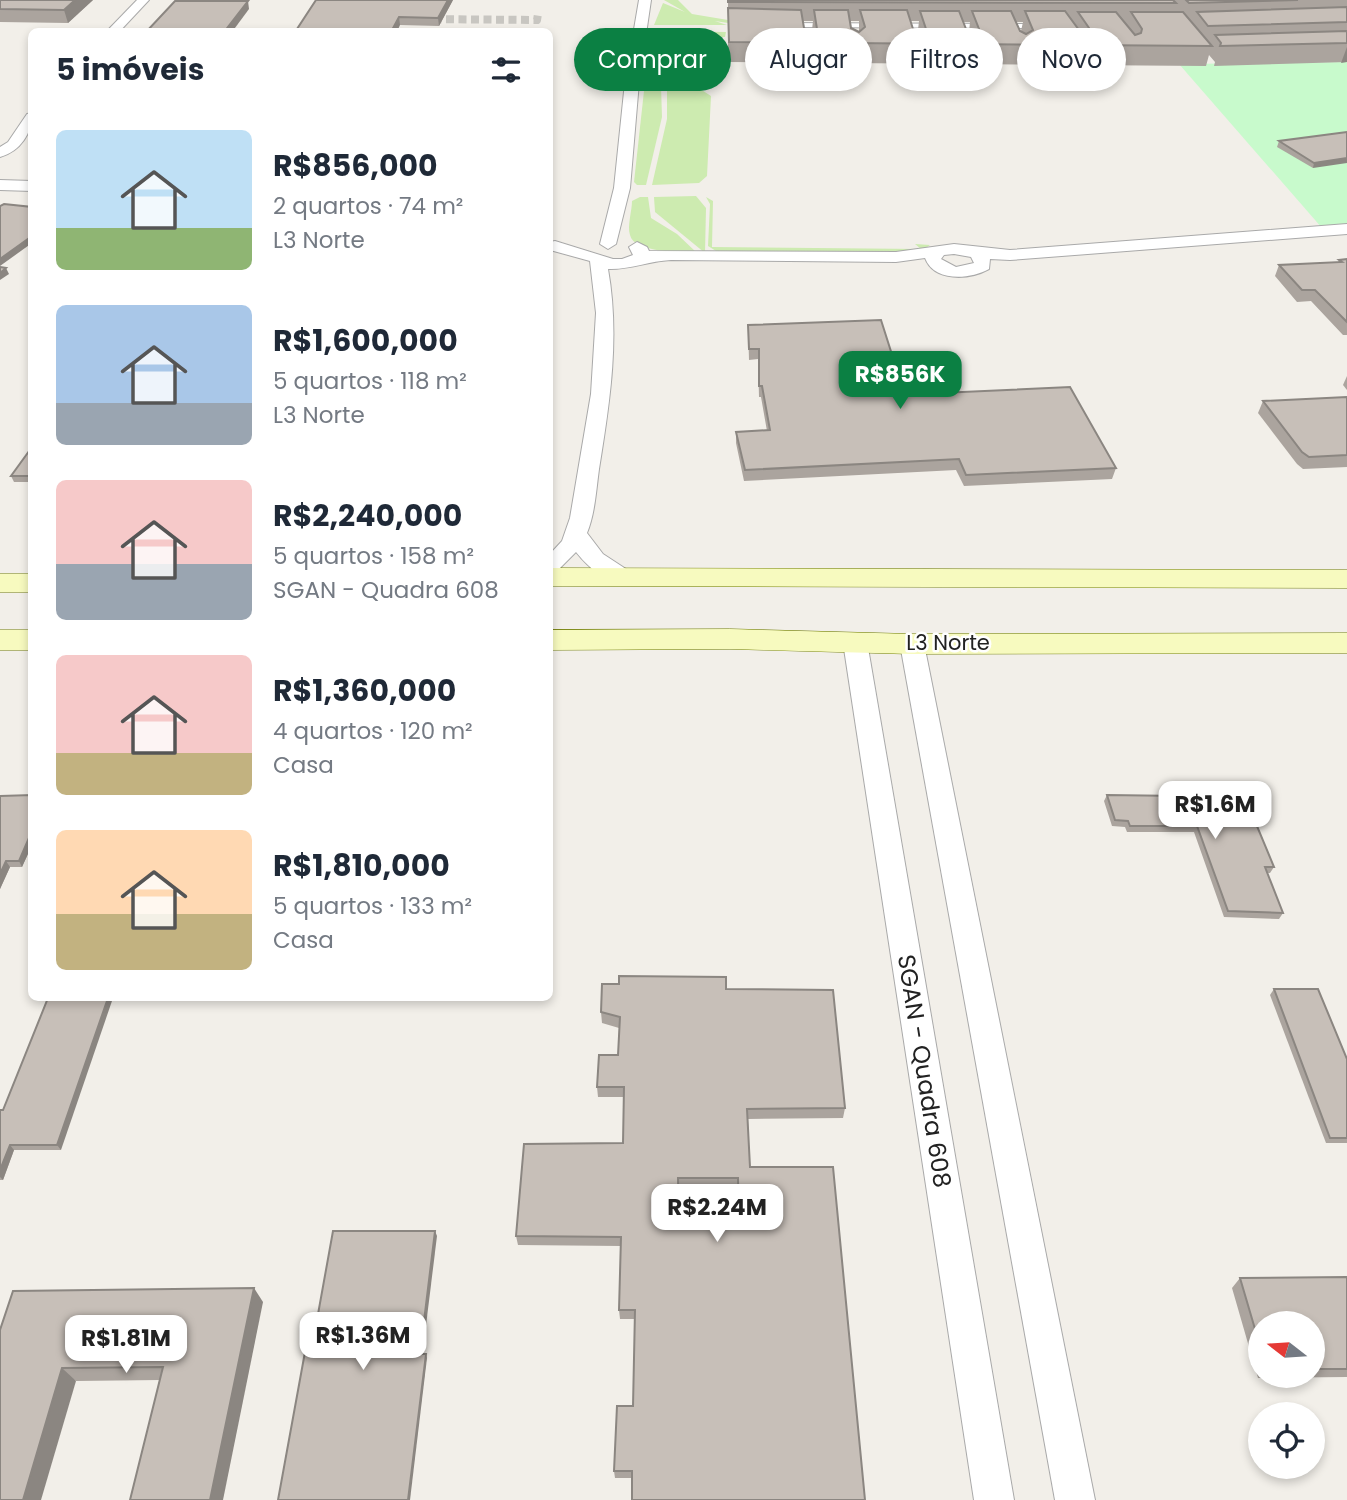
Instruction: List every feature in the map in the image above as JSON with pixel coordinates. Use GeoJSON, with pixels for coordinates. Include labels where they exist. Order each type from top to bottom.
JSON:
{"type":"FeatureCollection","features":[{"type":"Feature","properties":{"kind":"main road"},"geometry":{"type":"LineString","coordinates":[[553,577],[1347,579]]}},
{"type":"Feature","properties":{"kind":"main road"},"geometry":{"type":"LineString","coordinates":[[0,583],[28,583]]}},
{"type":"Feature","properties":{"kind":"main road"},"geometry":{"type":"LineString","coordinates":[[0,640],[28,640]]}},
{"type":"Feature","properties":{"kind":"main road","name":"L3 Norte"},"geometry":{"type":"LineString","coordinates":[[553,640],[912,644],[1104,641],[1347,643]]}},
{"type":"Feature","properties":{"kind":"street"},"geometry":{"type":"LineString","coordinates":[[116,28],[143,0]]}},
{"type":"Feature","properties":{"kind":"street"},"geometry":{"type":"LineString","coordinates":[[553,562],[577,534],[598,409],[605,348],[606,295],[615,251],[632,82],[645,0]]}},
{"type":"Feature","properties":{"kind":"street"},"geometry":{"type":"LineString","coordinates":[[768,24],[1054,27]]}},
{"type":"Feature","properties":{"kind":"street"},"geometry":{"type":"LineString","coordinates":[[1012,26],[1017,38]]}},
{"type":"Feature","properties":{"kind":"street"},"geometry":{"type":"LineString","coordinates":[[0,153],[13,145],[28,123]]}},
{"type":"Feature","properties":{"kind":"street"},"geometry":{"type":"LineString","coordinates":[[4,183],[28,186]]}},
{"type":"Feature","properties":{"kind":"street"},"geometry":{"type":"LineString","coordinates":[[553,246],[671,255],[935,258],[945,269],[960,272],[975,270],[979,259],[1010,255],[1347,229]]}},
{"type":"Feature","properties":{"kind":"street"},"geometry":{"type":"LineString","coordinates":[[606,295],[618,265],[615,251]]}},
{"type":"Feature","properties":{"kind":"street"},"geometry":{"type":"LineString","coordinates":[[615,251],[632,262],[618,265]]}},
{"type":"Feature","properties":{"kind":"street"},"geometry":{"type":"LineString","coordinates":[[577,534],[586,552],[598,564],[621,576]]}},
{"type":"Feature","properties":{"kind":"street","name":"SGAN - Quadra 608"},"geometry":{"type":"LineString","coordinates":[[855,642],[994,1500]]}},
{"type":"Feature","properties":{"kind":"street"},"geometry":{"type":"LineString","coordinates":[[912,644],[1075,1500]]}},
{"type":"Feature","properties":{"kind":"green space"},"geometry":{"type":"Polygon","coordinates":[[[664,0],[678,0],[692,14],[728,20],[728,23],[715,21],[727,25],[654,25],[663,3],[685,12],[664,0]]]}},
{"type":"Feature","properties":{"kind":"green space"},"geometry":{"type":"Polygon","coordinates":[[[1347,62],[1347,224],[1322,228],[1179,64],[1347,62]]]}},
{"type":"Feature","properties":{"kind":"green space"},"geometry":{"type":"Polygon","coordinates":[[[644,91],[661,91],[662,117],[646,185],[637,185],[634,182],[644,91]]]}},
{"type":"Feature","properties":{"kind":"green space"},"geometry":{"type":"Polygon","coordinates":[[[667,91],[703,91],[711,96],[707,176],[699,183],[652,185],[667,119],[667,91]]]}},
{"type":"Feature","properties":{"kind":"green space"},"geometry":{"type":"Polygon","coordinates":[[[696,196],[706,208],[705,253],[655,212],[654,197],[696,196]]]}},
{"type":"Feature","properties":{"kind":"green space"},"geometry":{"type":"Polygon","coordinates":[[[648,197],[651,218],[677,234],[697,253],[659,250],[633,241],[629,227],[632,201],[648,197]]]}},
{"type":"Feature","properties":{"kind":"green space"},"geometry":{"type":"Polygon","coordinates":[[[706,197],[713,201],[712,247],[921,249],[915,244],[930,245],[919,253],[716,251],[708,246],[710,204],[706,197]]]}},
{"type":"Feature","properties":{"kind":"building"},"geometry":{"type":"Polygon","coordinates":[[[0,0],[75,0],[64,10],[0,9],[0,0]]]}},
{"type":"Feature","properties":{"kind":"building"},"geometry":{"type":"Polygon","coordinates":[[[316,0],[448,0],[438,18],[399,17],[393,28],[298,28],[316,0]]]}},
{"type":"Feature","properties":{"kind":"building"},"geometry":{"type":"Polygon","coordinates":[[[1173,0],[1176,3],[728,2],[1173,0]]]}},
{"type":"Feature","properties":{"kind":"building"},"geometry":{"type":"Polygon","coordinates":[[[1186,0],[1298,0],[1189,3],[1186,0]]]}},
{"type":"Feature","properties":{"kind":"building"},"geometry":{"type":"Polygon","coordinates":[[[175,1],[248,1],[227,28],[150,28],[175,1]]]}},
{"type":"Feature","properties":{"kind":"building"},"geometry":{"type":"Polygon","coordinates":[[[1347,7],[1347,22],[1208,26],[1197,12],[1347,7]]]}},
{"type":"Feature","properties":{"kind":"building"},"geometry":{"type":"Polygon","coordinates":[[[728,8],[801,10],[804,28],[745,28],[745,42],[731,42],[731,28],[729,28],[728,8]]]}},
{"type":"Feature","properties":{"kind":"building"},"geometry":{"type":"Polygon","coordinates":[[[814,10],[848,10],[851,28],[817,28],[814,10]]]}},
{"type":"Feature","properties":{"kind":"building"},"geometry":{"type":"Polygon","coordinates":[[[860,10],[907,10],[913,28],[886,28],[886,43],[872,43],[872,28],[864,28],[860,10]]]}},
{"type":"Feature","properties":{"kind":"building"},"geometry":{"type":"Polygon","coordinates":[[[920,11],[959,11],[966,28],[926,28],[920,11]]]}},
{"type":"Feature","properties":{"kind":"building"},"geometry":{"type":"Polygon","coordinates":[[[972,11],[1011,11],[1019,28],[1017,44],[1003,44],[1003,28],[979,28],[972,11]]]}},
{"type":"Feature","properties":{"kind":"building"},"geometry":{"type":"Polygon","coordinates":[[[1025,11],[1065,11],[1078,28],[1032,28],[1025,11]]]}},
{"type":"Feature","properties":{"kind":"building"},"geometry":{"type":"Polygon","coordinates":[[[1078,12],[1116,12],[1135,35],[1141,33],[1142,29],[1131,12],[1183,12],[1212,46],[1126,45],[1126,28],[1089,28],[1078,12]]]}},
{"type":"Feature","properties":{"kind":"building"},"geometry":{"type":"Polygon","coordinates":[[[1347,31],[1347,43],[1220,46],[1221,43],[1215,35],[1347,31]]]}},
{"type":"Feature","properties":{"kind":"building"},"geometry":{"type":"Polygon","coordinates":[[[1347,132],[1347,158],[1314,163],[1279,141],[1347,132]]]}},
{"type":"Feature","properties":{"kind":"building"},"geometry":{"type":"Polygon","coordinates":[[[0,206],[28,207],[28,239],[0,259],[0,206]]]}},
{"type":"Feature","properties":{"kind":"building"},"geometry":{"type":"Polygon","coordinates":[[[1347,259],[1347,322],[1315,290],[1302,290],[1279,265],[1342,262],[1339,260],[1347,259]]]}},
{"type":"Feature","properties":{"kind":"building"},"geometry":{"type":"Polygon","coordinates":[[[881,320],[895,364],[904,365],[918,394],[1070,387],[1116,468],[966,475],[959,459],[745,470],[736,432],[770,430],[762,386],[759,386],[759,349],[749,349],[748,325],[881,320]]]}},
{"type":"Feature","properties":{"kind":"building"},"geometry":{"type":"Polygon","coordinates":[[[1347,397],[1347,455],[1309,457],[1302,452],[1263,401],[1347,397]]]}},
{"type":"Feature","properties":{"kind":"building"},"geometry":{"type":"Polygon","coordinates":[[[28,453],[28,476],[11,476],[28,453]]]}},
{"type":"Feature","properties":{"kind":"building"},"geometry":{"type":"Polygon","coordinates":[[[28,795],[28,840],[19,861],[6,861],[0,874],[0,796],[28,795]]]}},
{"type":"Feature","properties":{"kind":"building"},"geometry":{"type":"Polygon","coordinates":[[[1107,795],[1255,797],[1263,819],[1254,819],[1274,867],[1265,867],[1283,913],[1228,911],[1197,826],[1130,826],[1128,821],[1115,820],[1107,795]]]}},
{"type":"Feature","properties":{"kind":"building"},"geometry":{"type":"Polygon","coordinates":[[[619,976],[726,977],[726,989],[833,990],[845,1108],[747,1109],[750,1167],[833,1167],[865,1500],[632,1500],[632,1471],[614,1471],[617,1406],[633,1406],[635,1310],[619,1310],[621,1237],[516,1236],[524,1144],[623,1143],[624,1087],[597,1087],[599,1055],[618,1055],[620,1017],[601,1012],[602,984],[619,984],[619,976]],[[678,1178],[679,1226],[739,1225],[738,1178],[678,1178]]]}},
{"type":"Feature","properties":{"kind":"building"},"geometry":{"type":"Polygon","coordinates":[[[1274,989],[1318,989],[1347,1059],[1347,1138],[1330,1138],[1274,989]]]}},
{"type":"Feature","properties":{"kind":"building"},"geometry":{"type":"Polygon","coordinates":[[[47,1001],[107,1001],[57,1145],[10,1145],[0,1170],[0,1110],[3,1110],[47,1001]]]}},
{"type":"Feature","properties":{"kind":"building"},"geometry":{"type":"Polygon","coordinates":[[[333,1231],[435,1231],[420,1354],[426,1354],[408,1500],[278,1500],[305,1352],[311,1353],[333,1231]]]}},
{"type":"Feature","properties":{"kind":"building"},"geometry":{"type":"Polygon","coordinates":[[[1347,1277],[1347,1369],[1325,1369],[1325,1311],[1250,1311],[1240,1278],[1347,1277]]]}},
{"type":"Feature","properties":{"kind":"building"},"geometry":{"type":"Polygon","coordinates":[[[254,1288],[210,1500],[130,1500],[163,1367],[62,1368],[23,1500],[0,1500],[0,1330],[13,1291],[254,1288]]]}},
{"type":"Feature","properties":{"kind":"tunnel"},"geometry":{"type":"LineString","coordinates":[[421,19],[537,20],[538,14]]}}]}
